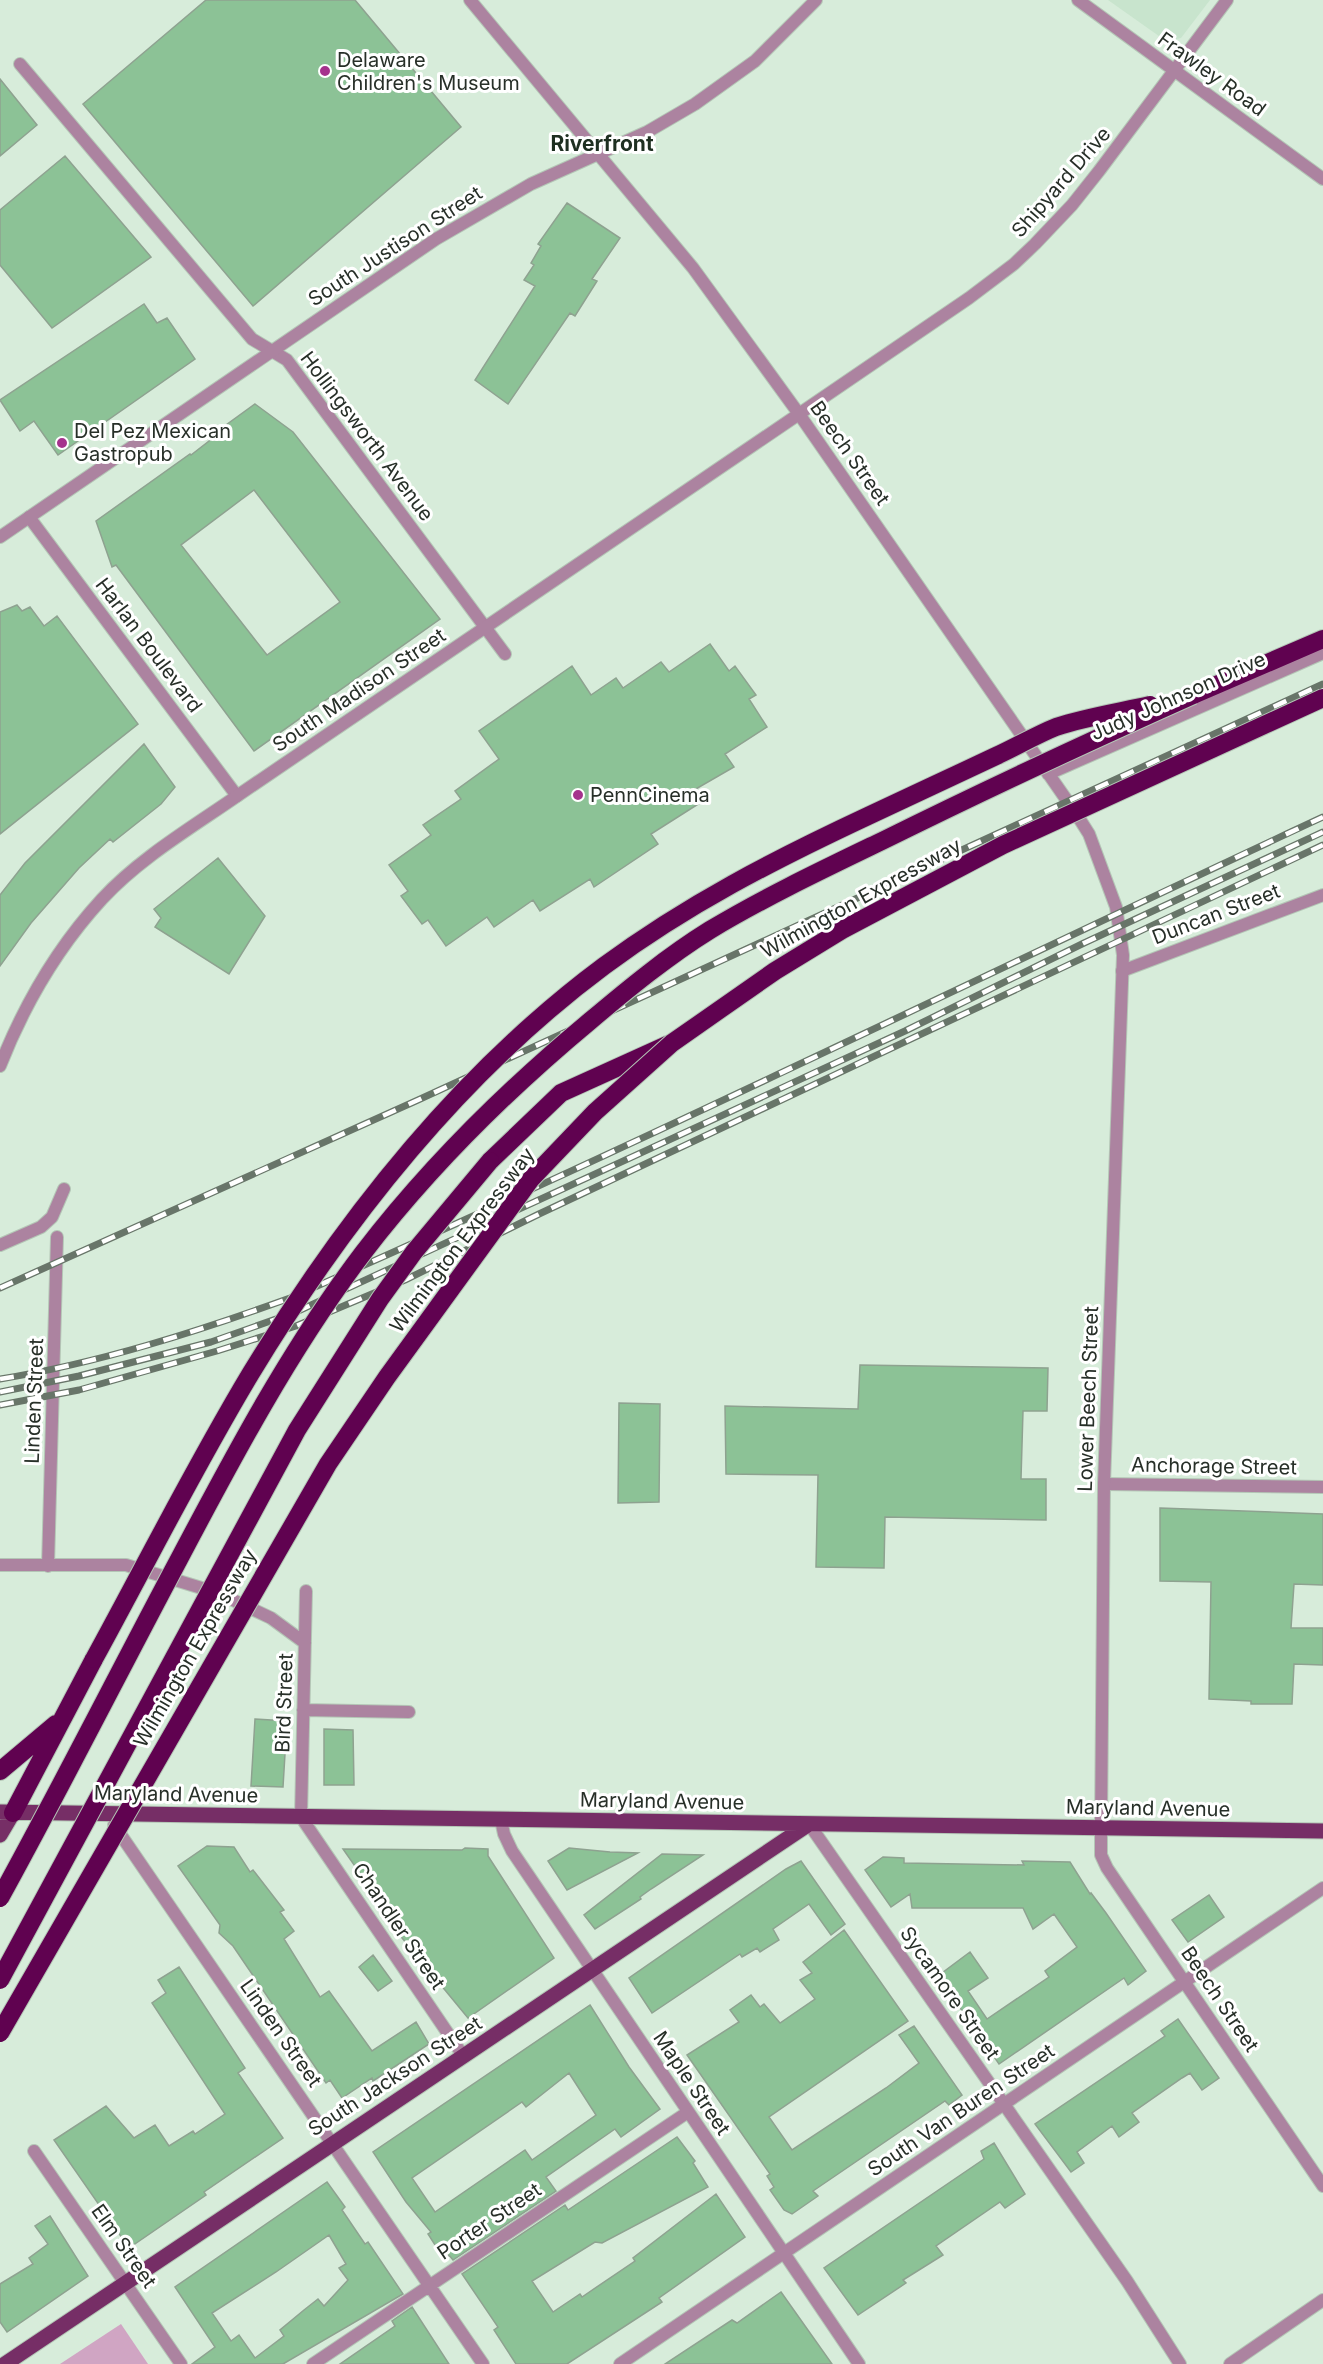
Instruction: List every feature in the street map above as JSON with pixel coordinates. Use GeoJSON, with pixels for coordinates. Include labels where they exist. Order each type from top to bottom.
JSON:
{"type":"FeatureCollection","features":[{"type":"Feature","properties":{"kind":"highway","name":"Wilmington Expressway"},"geometry":{"type":"LineString","coordinates":[[0,1898],[218,1485],[285,1369],[362,1254],[415,1190],[471,1129],[571,1037],[637,983],[707,932],[826,868],[1060,754],[1323,639]]}},
{"type":"Feature","properties":{"kind":"highway"},"geometry":{"type":"LineString","coordinates":[[7,1812],[42,1758],[226,1415],[294,1305],[330,1252],[390,1175],[450,1106],[513,1043],[574,990],[632,946],[702,901],[765,865],[1056,728],[1193,695]]}},
{"type":"Feature","properties":{"kind":"highway","name":"Wilmington Expressway"},"geometry":{"type":"LineString","coordinates":[[0,2033],[335,1454],[387,1377],[531,1179],[595,1112],[672,1043],[775,971],[842,930],[1003,845],[1323,698]]}},
{"type":"Feature","properties":{"kind":"highway"},"geometry":{"type":"LineString","coordinates":[[0,1980],[267,1484],[324,1385],[380,1299],[414,1252],[490,1161],[561,1094],[672,1043]]}},
{"type":"Feature","properties":{"kind":"highway"},"geometry":{"type":"LineString","coordinates":[[0,1771],[61,1721]]}},
{"type":"Feature","properties":{"kind":"main road","name":"Maryland Avenue"},"geometry":{"type":"LineString","coordinates":[[7,1812],[1323,1831]]}},
{"type":"Feature","properties":{"kind":"main road"},"geometry":{"type":"LineString","coordinates":[[0,1835],[7,1812]]}},
{"type":"Feature","properties":{"kind":"main road","name":"South Jackson Street"},"geometry":{"type":"LineString","coordinates":[[5,2364],[809,1824]]}},
{"type":"Feature","properties":{"kind":"street","name":"Beech Street"},"geometry":{"type":"LineString","coordinates":[[470,0],[600,153],[693,268],[799,414],[1089,834],[1116,907],[1123,955],[1122,971]]}},
{"type":"Feature","properties":{"kind":"street","name":"South Justison Street"},"geometry":{"type":"LineString","coordinates":[[0,537],[375,279],[476,214],[531,184],[647,132],[714,91],[755,61],[816,0]]}},
{"type":"Feature","properties":{"kind":"street","name":"Frawley Road"},"geometry":{"type":"LineString","coordinates":[[1078,0],[1323,179]]}},
{"type":"Feature","properties":{"kind":"street","name":"Shipyard Drive"},"geometry":{"type":"LineString","coordinates":[[799,414],[969,298],[1014,264],[1072,205],[1175,72],[1227,0]]}},
{"type":"Feature","properties":{"kind":"street","name":"Hollingsworth Avenue"},"geometry":{"type":"LineString","coordinates":[[20,64],[252,339],[287,360],[487,626],[505,654]]}},
{"type":"Feature","properties":{"kind":"street","name":"South Madison Street"},"geometry":{"type":"LineString","coordinates":[[1,1062],[32,994],[52,963],[102,899],[160,850],[799,414]]}},
{"type":"Feature","properties":{"kind":"street","name":"Harlan Boulevard"},"geometry":{"type":"LineString","coordinates":[[29,517],[237,796]]}},
{"type":"Feature","properties":{"kind":"street","name":"Judy Johnson Drive"},"geometry":{"type":"LineString","coordinates":[[1048,774],[1323,652]]}},
{"type":"Feature","properties":{"kind":"street","name":"Duncan Street"},"geometry":{"type":"LineString","coordinates":[[1122,971],[1323,894]]}},
{"type":"Feature","properties":{"kind":"street","name":"Lower Beech Street"},"geometry":{"type":"LineString","coordinates":[[1101,1828],[1104,1484],[1122,971]]}},
{"type":"Feature","properties":{"kind":"street"},"geometry":{"type":"LineString","coordinates":[[0,1245],[41,1227],[52,1217],[64,1189]]}},
{"type":"Feature","properties":{"kind":"street","name":"Linden Street"},"geometry":{"type":"LineString","coordinates":[[48,1566],[57,1237]]}},
{"type":"Feature","properties":{"kind":"street","name":"Anchorage Street"},"geometry":{"type":"LineString","coordinates":[[1104,1484],[1323,1487]]}},
{"type":"Feature","properties":{"kind":"street"},"geometry":{"type":"LineString","coordinates":[[0,1565],[126,1565],[218,1593],[271,1618],[305,1643]]}},
{"type":"Feature","properties":{"kind":"street","name":"Bird Street"},"geometry":{"type":"LineString","coordinates":[[301,1817],[306,1591]]}},
{"type":"Feature","properties":{"kind":"street"},"geometry":{"type":"LineString","coordinates":[[303,1710],[409,1712]]}},
{"type":"Feature","properties":{"kind":"street","name":"Linden Street"},"geometry":{"type":"LineString","coordinates":[[106,1814],[483,2364]]}},
{"type":"Feature","properties":{"kind":"street","name":"Chandler Street"},"geometry":{"type":"LineString","coordinates":[[301,1817],[464,2057]]}},
{"type":"Feature","properties":{"kind":"street","name":"Maple Street"},"geometry":{"type":"LineString","coordinates":[[501,1820],[504,1834],[512,1851],[859,2364]]}},
{"type":"Feature","properties":{"kind":"street","name":"Sycamore Street"},"geometry":{"type":"LineString","coordinates":[[809,1824],[1127,2281],[1180,2364]]}},
{"type":"Feature","properties":{"kind":"street","name":"Beech Street"},"geometry":{"type":"LineString","coordinates":[[1101,1828],[1101,1855],[1107,1868],[1323,2186]]}},
{"type":"Feature","properties":{"kind":"street","name":"South Van Buren Street"},"geometry":{"type":"LineString","coordinates":[[620,2364],[1323,1888]]}},
{"type":"Feature","properties":{"kind":"street","name":"Porter Street"},"geometry":{"type":"LineString","coordinates":[[314,2364],[688,2112]]}},
{"type":"Feature","properties":{"kind":"street","name":"Elm Street"},"geometry":{"type":"LineString","coordinates":[[34,2151],[181,2364]]}},
{"type":"Feature","properties":{"kind":"street"},"geometry":{"type":"LineString","coordinates":[[1230,2364],[1323,2300]]}},
{"type":"Feature","properties":{"kind":"shaded area"},"geometry":{"type":"Polygon","coordinates":[[[1108,0],[1210,0],[1181,38],[1166,41],[1108,0]]]}},
{"type":"Feature","properties":{"kind":"shaded area"},"geometry":{"type":"Polygon","coordinates":[[[121,2324],[148,2364],[60,2364],[121,2324]]]}},
{"type":"Feature","properties":{"kind":"building"},"geometry":{"type":"Polygon","coordinates":[[[206,0],[355,0],[461,127],[253,306],[83,104],[206,0]]]}},
{"type":"Feature","properties":{"kind":"building"},"geometry":{"type":"Polygon","coordinates":[[[0,79],[37,125],[0,156],[0,79]]]}},
{"type":"Feature","properties":{"kind":"building"},"geometry":{"type":"Polygon","coordinates":[[[65,156],[151,257],[52,328],[0,265],[0,210],[65,156]]]}},
{"type":"Feature","properties":{"kind":"building"},"geometry":{"type":"Polygon","coordinates":[[[567,203],[620,238],[592,279],[597,281],[575,316],[570,313],[508,404],[475,380],[535,286],[524,280],[534,265],[531,263],[541,246],[538,244],[567,203]]]}},
{"type":"Feature","properties":{"kind":"building"},"geometry":{"type":"Polygon","coordinates":[[[144,304],[157,323],[167,318],[195,359],[58,455],[34,421],[20,431],[0,400],[144,304]]]}},
{"type":"Feature","properties":{"kind":"building"},"geometry":{"type":"Polygon","coordinates":[[[255,404],[293,432],[440,619],[254,751],[116,565],[112,567],[96,521],[191,455],[227,427],[226,425],[255,404]],[[254,490],[181,545],[267,655],[340,602],[254,490]]]}},
{"type":"Feature","properties":{"kind":"building"},"geometry":{"type":"Polygon","coordinates":[[[17,605],[22,611],[30,607],[44,626],[57,616],[138,724],[0,834],[0,612],[17,605]]]}},
{"type":"Feature","properties":{"kind":"building","name":"PennCinema"},"geometry":{"type":"Polygon","coordinates":[[[710,644],[729,671],[735,666],[756,695],[749,699],[767,727],[725,754],[734,767],[694,790],[703,801],[651,834],[658,844],[594,887],[590,879],[540,911],[533,900],[494,927],[487,917],[446,946],[428,920],[422,924],[401,896],[408,891],[389,865],[431,835],[423,825],[461,799],[455,791],[499,759],[479,731],[572,666],[591,695],[616,678],[623,688],[661,662],[669,672],[710,644]]]}},
{"type":"Feature","properties":{"kind":"building"},"geometry":{"type":"Polygon","coordinates":[[[144,744],[175,787],[161,804],[113,842],[110,839],[79,868],[31,923],[0,966],[0,895],[25,863],[144,744]]]}},
{"type":"Feature","properties":{"kind":"building"},"geometry":{"type":"Polygon","coordinates":[[[218,858],[265,916],[229,974],[155,927],[161,918],[154,909],[218,858]]]}},
{"type":"Feature","properties":{"kind":"building"},"geometry":{"type":"Polygon","coordinates":[[[860,1365],[1048,1368],[1047,1411],[1023,1411],[1021,1479],[1046,1479],[1046,1520],[885,1517],[884,1568],[816,1567],[818,1475],[726,1474],[725,1406],[858,1409],[860,1365]]]}},
{"type":"Feature","properties":{"kind":"building"},"geometry":{"type":"Polygon","coordinates":[[[619,1403],[660,1404],[659,1502],[618,1503],[619,1403]]]}},
{"type":"Feature","properties":{"kind":"building"},"geometry":{"type":"Polygon","coordinates":[[[1160,1508],[1323,1514],[1323,1585],[1294,1584],[1291,1628],[1323,1628],[1323,1665],[1294,1664],[1292,1704],[1251,1704],[1251,1701],[1209,1699],[1211,1582],[1160,1581],[1160,1508]]]}},
{"type":"Feature","properties":{"kind":"building"},"geometry":{"type":"Polygon","coordinates":[[[255,1719],[287,1721],[283,1787],[251,1786],[255,1719]]]}},
{"type":"Feature","properties":{"kind":"building"},"geometry":{"type":"Polygon","coordinates":[[[324,1729],[353,1730],[354,1785],[324,1785],[324,1729]]]}},
{"type":"Feature","properties":{"kind":"building"},"geometry":{"type":"Polygon","coordinates":[[[207,1846],[234,1847],[250,1872],[253,1870],[284,1910],[280,1912],[294,1931],[284,1939],[320,1997],[329,1991],[372,2051],[416,2022],[429,2044],[373,2081],[372,2078],[342,2098],[330,2080],[326,2083],[233,1946],[219,1933],[220,1925],[178,1866],[207,1846]]]}},
{"type":"Feature","properties":{"kind":"building"},"geometry":{"type":"Polygon","coordinates":[[[465,1848],[488,1849],[488,1856],[554,1958],[468,2018],[379,1910],[380,1902],[343,1849],[462,1850],[465,1848]]]}},
{"type":"Feature","properties":{"kind":"building"},"geometry":{"type":"Polygon","coordinates":[[[569,1848],[638,1853],[567,1890],[548,1861],[569,1848]]]}},
{"type":"Feature","properties":{"kind":"building"},"geometry":{"type":"Polygon","coordinates":[[[662,1854],[703,1855],[595,1929],[584,1915],[662,1854]]]}},
{"type":"Feature","properties":{"kind":"building"},"geometry":{"type":"Polygon","coordinates":[[[883,1857],[904,1858],[904,1863],[1024,1865],[1022,1861],[1070,1862],[1090,1894],[1146,1971],[1128,1985],[1124,1978],[999,2064],[938,1976],[970,1952],[988,1978],[968,1991],[987,2019],[1049,1977],[1045,1971],[1077,1947],[1054,1914],[1033,1929],[1023,1908],[912,1908],[910,1894],[891,1907],[865,1870],[883,1857]]]}},
{"type":"Feature","properties":{"kind":"building"},"geometry":{"type":"Polygon","coordinates":[[[801,1861],[845,1924],[831,1935],[809,1904],[773,1929],[779,1940],[760,1952],[757,1948],[742,1957],[740,1954],[652,2013],[629,1978],[786,1869],[801,1861]]]}},
{"type":"Feature","properties":{"kind":"building"},"geometry":{"type":"Polygon","coordinates":[[[1209,1895],[1224,1917],[1188,1942],[1172,1920],[1209,1895]]]}},
{"type":"Feature","properties":{"kind":"building"},"geometry":{"type":"Polygon","coordinates":[[[844,1930],[908,2021],[769,2117],[792,2150],[886,2088],[919,2063],[899,2035],[914,2026],[962,2095],[949,2105],[945,2101],[813,2191],[818,2196],[792,2214],[784,2210],[770,2190],[774,2187],[767,2176],[770,2174],[687,2055],[739,2022],[730,2010],[751,1995],[760,2007],[764,2004],[780,2023],[815,1999],[800,1980],[812,1973],[803,1962],[844,1930]]]}},
{"type":"Feature","properties":{"kind":"building"},"geometry":{"type":"Polygon","coordinates":[[[373,1955],[392,1981],[378,1991],[359,1967],[373,1955]]]}},
{"type":"Feature","properties":{"kind":"building"},"geometry":{"type":"Polygon","coordinates":[[[179,1967],[245,2068],[238,2073],[283,2138],[204,2192],[206,2195],[129,2248],[54,2140],[106,2106],[134,2138],[155,2125],[169,2146],[193,2131],[195,2134],[225,2114],[152,2003],[166,1993],[158,1980],[179,1967]]]}},
{"type":"Feature","properties":{"kind":"building"},"geometry":{"type":"Polygon","coordinates":[[[590,2005],[629,2067],[660,2109],[621,2137],[615,2129],[546,2177],[556,2191],[453,2260],[449,2255],[444,2259],[428,2234],[431,2232],[406,2202],[373,2152],[590,2005]],[[569,2073],[526,2107],[522,2102],[412,2178],[435,2212],[525,2150],[532,2160],[596,2115],[569,2073]]]}},
{"type":"Feature","properties":{"kind":"building"},"geometry":{"type":"Polygon","coordinates":[[[1178,2019],[1219,2078],[1202,2090],[1190,2073],[1182,2078],[1132,2113],[1139,2122],[1119,2137],[1112,2126],[1077,2152],[1084,2163],[1071,2172],[1035,2124],[1165,2036],[1161,2031],[1178,2019]]]}},
{"type":"Feature","properties":{"kind":"building"},"geometry":{"type":"Polygon","coordinates":[[[677,2137],[695,2161],[693,2163],[708,2187],[602,2243],[595,2242],[532,2281],[553,2312],[580,2294],[582,2297],[635,2261],[633,2258],[716,2194],[745,2237],[659,2298],[662,2302],[567,2364],[516,2364],[494,2330],[498,2327],[462,2274],[565,2205],[568,2210],[677,2137]]]}},
{"type":"Feature","properties":{"kind":"building"},"geometry":{"type":"Polygon","coordinates":[[[994,2143],[1025,2194],[1005,2208],[1000,2202],[936,2246],[943,2255],[903,2280],[906,2283],[858,2315],[824,2268],[984,2159],[981,2151],[994,2143]]]}},
{"type":"Feature","properties":{"kind":"building"},"geometry":{"type":"Polygon","coordinates":[[[327,2182],[345,2207],[342,2210],[365,2244],[368,2242],[403,2294],[283,2364],[192,2364],[215,2347],[175,2287],[327,2182]],[[329,2235],[212,2313],[231,2341],[239,2335],[255,2358],[284,2336],[280,2330],[318,2299],[324,2306],[348,2280],[339,2268],[346,2264],[329,2235]]]}},
{"type":"Feature","properties":{"kind":"building"},"geometry":{"type":"Polygon","coordinates":[[[50,2216],[88,2276],[7,2332],[0,2322],[0,2284],[33,2264],[29,2258],[48,2244],[35,2226],[50,2216]]]}},
{"type":"Feature","properties":{"kind":"building"},"geometry":{"type":"Polygon","coordinates":[[[781,2292],[832,2364],[665,2364],[732,2320],[737,2323],[781,2292]]]}},
{"type":"Feature","properties":{"kind":"building"},"geometry":{"type":"Polygon","coordinates":[[[412,2307],[449,2364],[340,2364],[395,2326],[392,2321],[412,2307]]]}},
{"type":"Feature","properties":{"kind":"railway"},"geometry":{"type":"LineString","coordinates":[[0,1288],[418,1100],[1323,684]]}},
{"type":"Feature","properties":{"kind":"railway"},"geometry":{"type":"LineString","coordinates":[[0,1379],[74,1364],[147,1345],[290,1298],[679,1121],[1323,817]]}},
{"type":"Feature","properties":{"kind":"railway"},"geometry":{"type":"LineString","coordinates":[[0,1392],[79,1376],[211,1342],[296,1312],[905,1031],[1084,943],[1323,832]]}},
{"type":"Feature","properties":{"kind":"railway"},"geometry":{"type":"LineString","coordinates":[[0,1405],[79,1390],[217,1351],[296,1326],[405,1280],[539,1214],[1323,845]]}},
{"type":"Feature","properties":{"kind":"place","name":"Delaware Children's Museum"},"geometry":{"type":"Point","coordinates":[325,71]}},
{"type":"Feature","properties":{"kind":"place","name":"Del Pez Mexican Gastropub"},"geometry":{"type":"Point","coordinates":[62,443]}},
{"type":"Feature","properties":{"kind":"place","name":"PennCinema"},"geometry":{"type":"Point","coordinates":[578,795]}},
{"type":"Feature","properties":{"kind":"district","name":"Riverfront"},"geometry":{"type":"Point","coordinates":[602,143]}}]}
